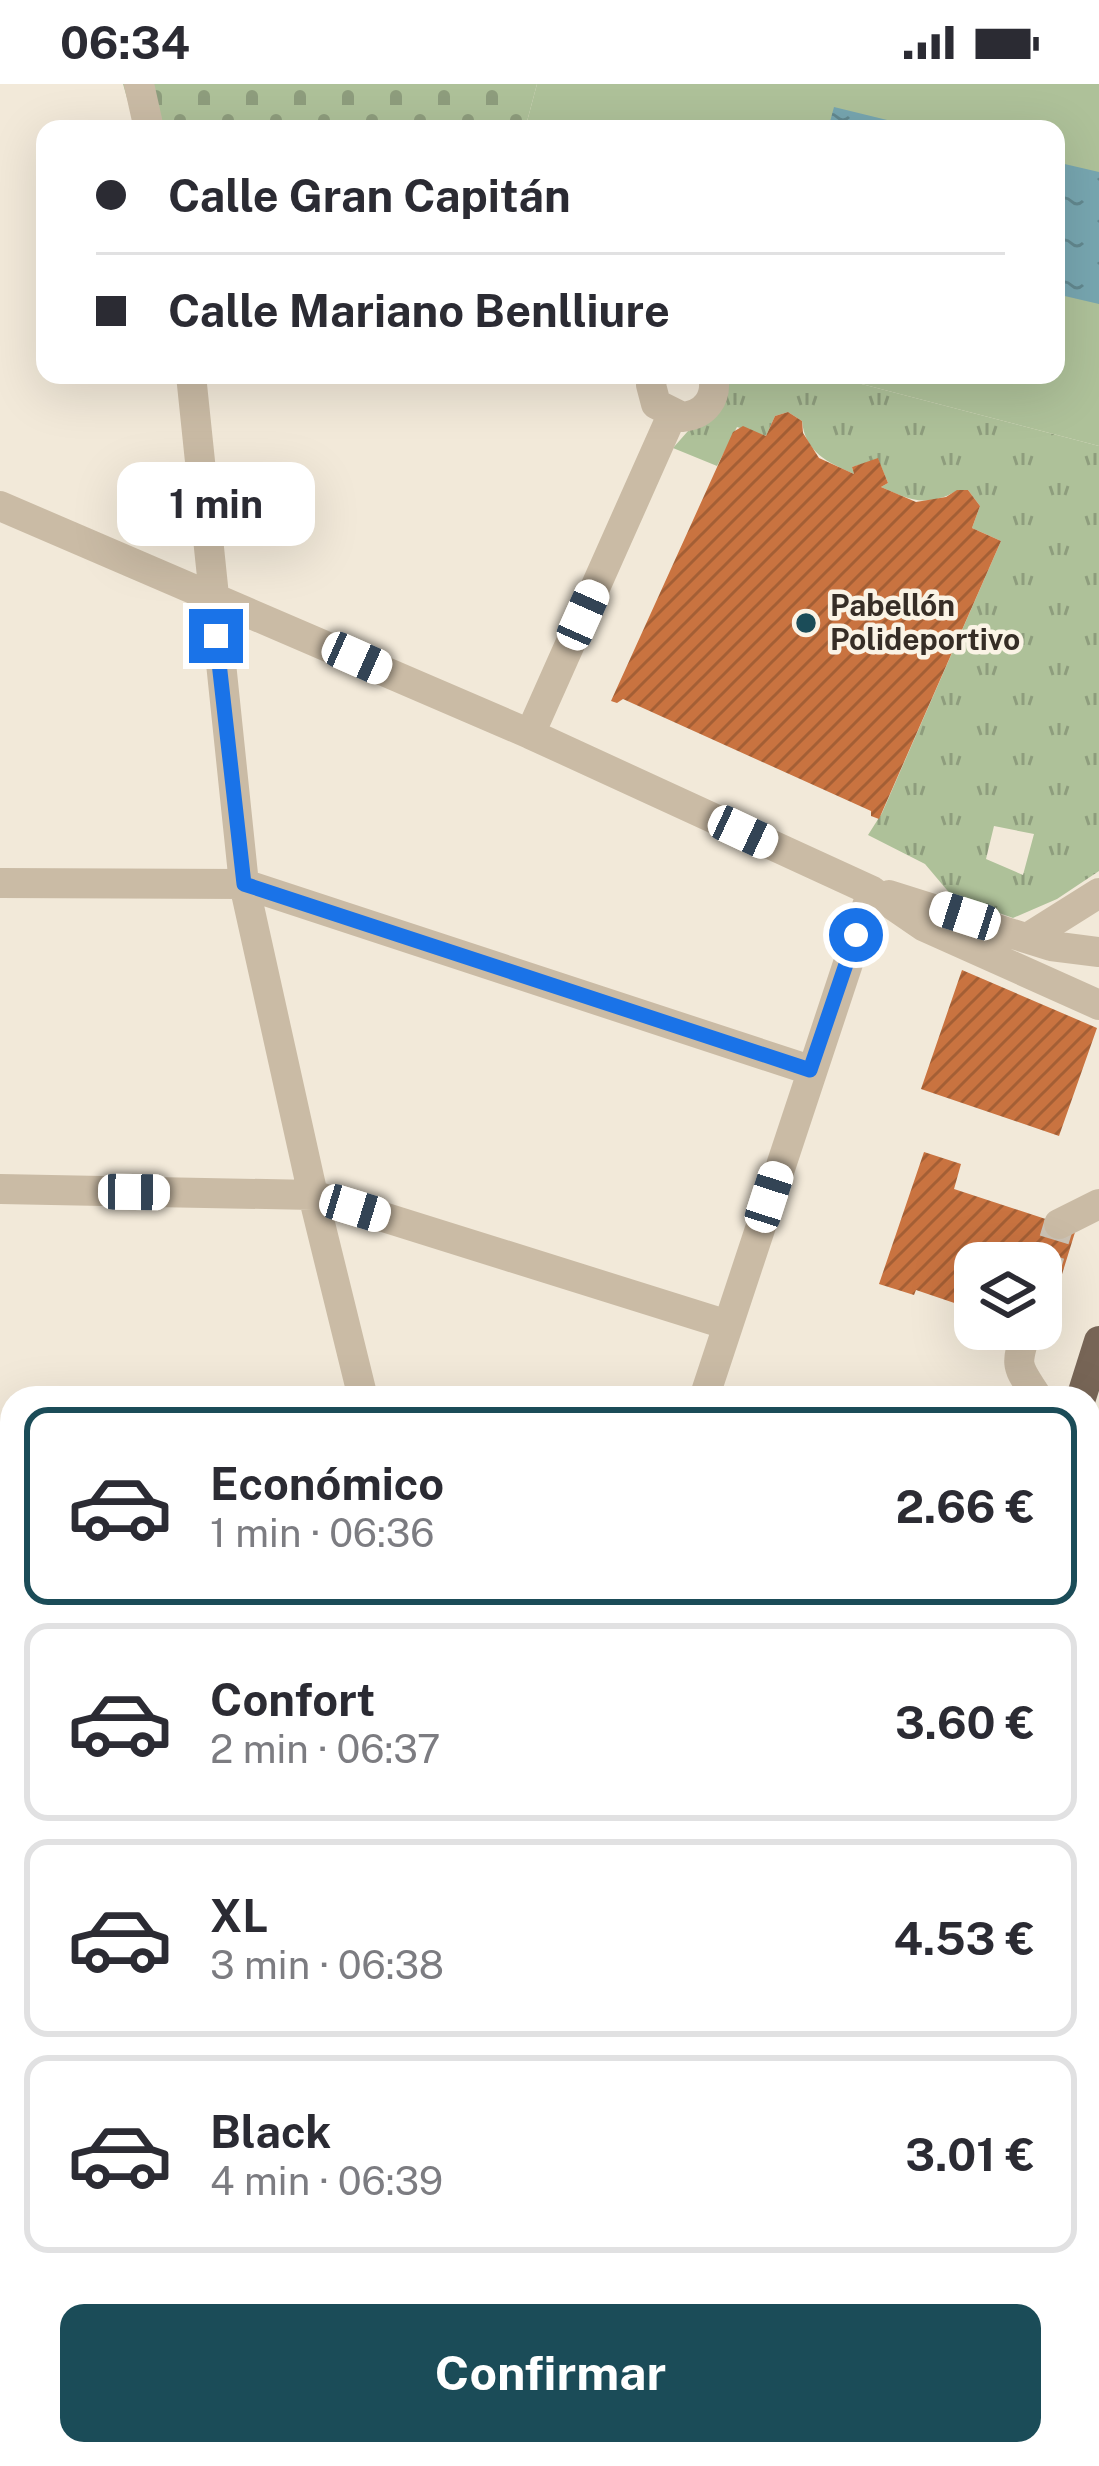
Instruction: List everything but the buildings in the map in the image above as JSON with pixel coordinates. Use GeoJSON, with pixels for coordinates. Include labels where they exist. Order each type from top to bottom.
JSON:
{"type":"FeatureCollection","features":[{"type":"Feature","properties":{"kind":"main road"},"geometry":{"type":"LineString","coordinates":[[1085,1386],[1099,1341]]}},
{"type":"Feature","properties":{"kind":"street"},"geometry":{"type":"LineString","coordinates":[[139,84],[147,120]]}},
{"type":"Feature","properties":{"kind":"street"},"geometry":{"type":"LineString","coordinates":[[192,384],[244,884],[360,1386]]}},
{"type":"Feature","properties":{"kind":"street"},"geometry":{"type":"LineString","coordinates":[[653,384],[656,404],[672,415],[692,416],[709,405],[715,384]]}},
{"type":"Feature","properties":{"kind":"street"},"geometry":{"type":"LineString","coordinates":[[530,734],[672,415]]}},
{"type":"Feature","properties":{"kind":"street"},"geometry":{"type":"LineString","coordinates":[[0,506],[530,734],[872,891],[923,926],[1099,1005]]}},
{"type":"Feature","properties":{"kind":"street"},"geometry":{"type":"LineString","coordinates":[[0,883],[244,884],[810,1070]]}},
{"type":"Feature","properties":{"kind":"street"},"geometry":{"type":"LineString","coordinates":[[872,891],[1051,946],[1099,952]]}},
{"type":"Feature","properties":{"kind":"street"},"geometry":{"type":"LineString","coordinates":[[708,1386],[872,891]]}},
{"type":"Feature","properties":{"kind":"street"},"geometry":{"type":"LineString","coordinates":[[1029,938],[1099,893]]}},
{"type":"Feature","properties":{"kind":"street"},"geometry":{"type":"LineString","coordinates":[[0,1189],[313,1196],[728,1325]]}},
{"type":"Feature","properties":{"kind":"street"},"geometry":{"type":"LineString","coordinates":[[1059,1224],[1099,1204]]}},
{"type":"Feature","properties":{"kind":"street"},"geometry":{"type":"LineString","coordinates":[[1020,1350],[1019,1372],[1029,1386]]}},
{"type":"Feature","properties":{"kind":"green space"},"geometry":{"type":"Polygon","coordinates":[[[123,84],[537,84],[527,120],[133,120],[123,84]]]}},
{"type":"Feature","properties":{"kind":"green space"},"geometry":{"type":"Polygon","coordinates":[[[537,84],[1099,84],[1099,446],[861,384],[1065,384],[1065,120],[527,120],[537,84]]]}},
{"type":"Feature","properties":{"kind":"green space"},"geometry":{"type":"Polygon","coordinates":[[[723,384],[861,384],[1099,446],[1099,871],[1057,899],[1013,918],[952,896],[925,864],[868,835],[882,813],[1001,541],[972,528],[980,506],[968,490],[924,500],[896,494],[881,487],[888,483],[878,459],[852,467],[854,474],[835,465],[819,455],[802,421],[788,412],[775,416],[766,436],[737,427],[717,466],[673,448],[688,431],[710,420],[723,384]],[[994,826],[986,859],[1023,875],[1034,834],[994,826]]]}},
{"type":"Feature","properties":{"kind":"water"},"geometry":{"type":"Polygon","coordinates":[[[834,107],[887,120],[830,120],[834,107]]]}},
{"type":"Feature","properties":{"kind":"water"},"geometry":{"type":"Polygon","coordinates":[[[1065,164],[1099,172],[1099,304],[1065,296],[1065,164]]]}},
{"type":"Feature","properties":{"kind":"tunnel"},"geometry":{"type":"LineString","coordinates":[[1054,1242],[1059,1224]]}},
{"type":"Feature","properties":{"kind":"place","name":"Pabellón Polideportivo"},"geometry":{"type":"Point","coordinates":[806,623]}},
{"type":"Feature","properties":{"kind":"route"},"geometry":{"type":"LineString","coordinates":[[216,636],[244,884],[810,1070],[856,935]]}}]}
